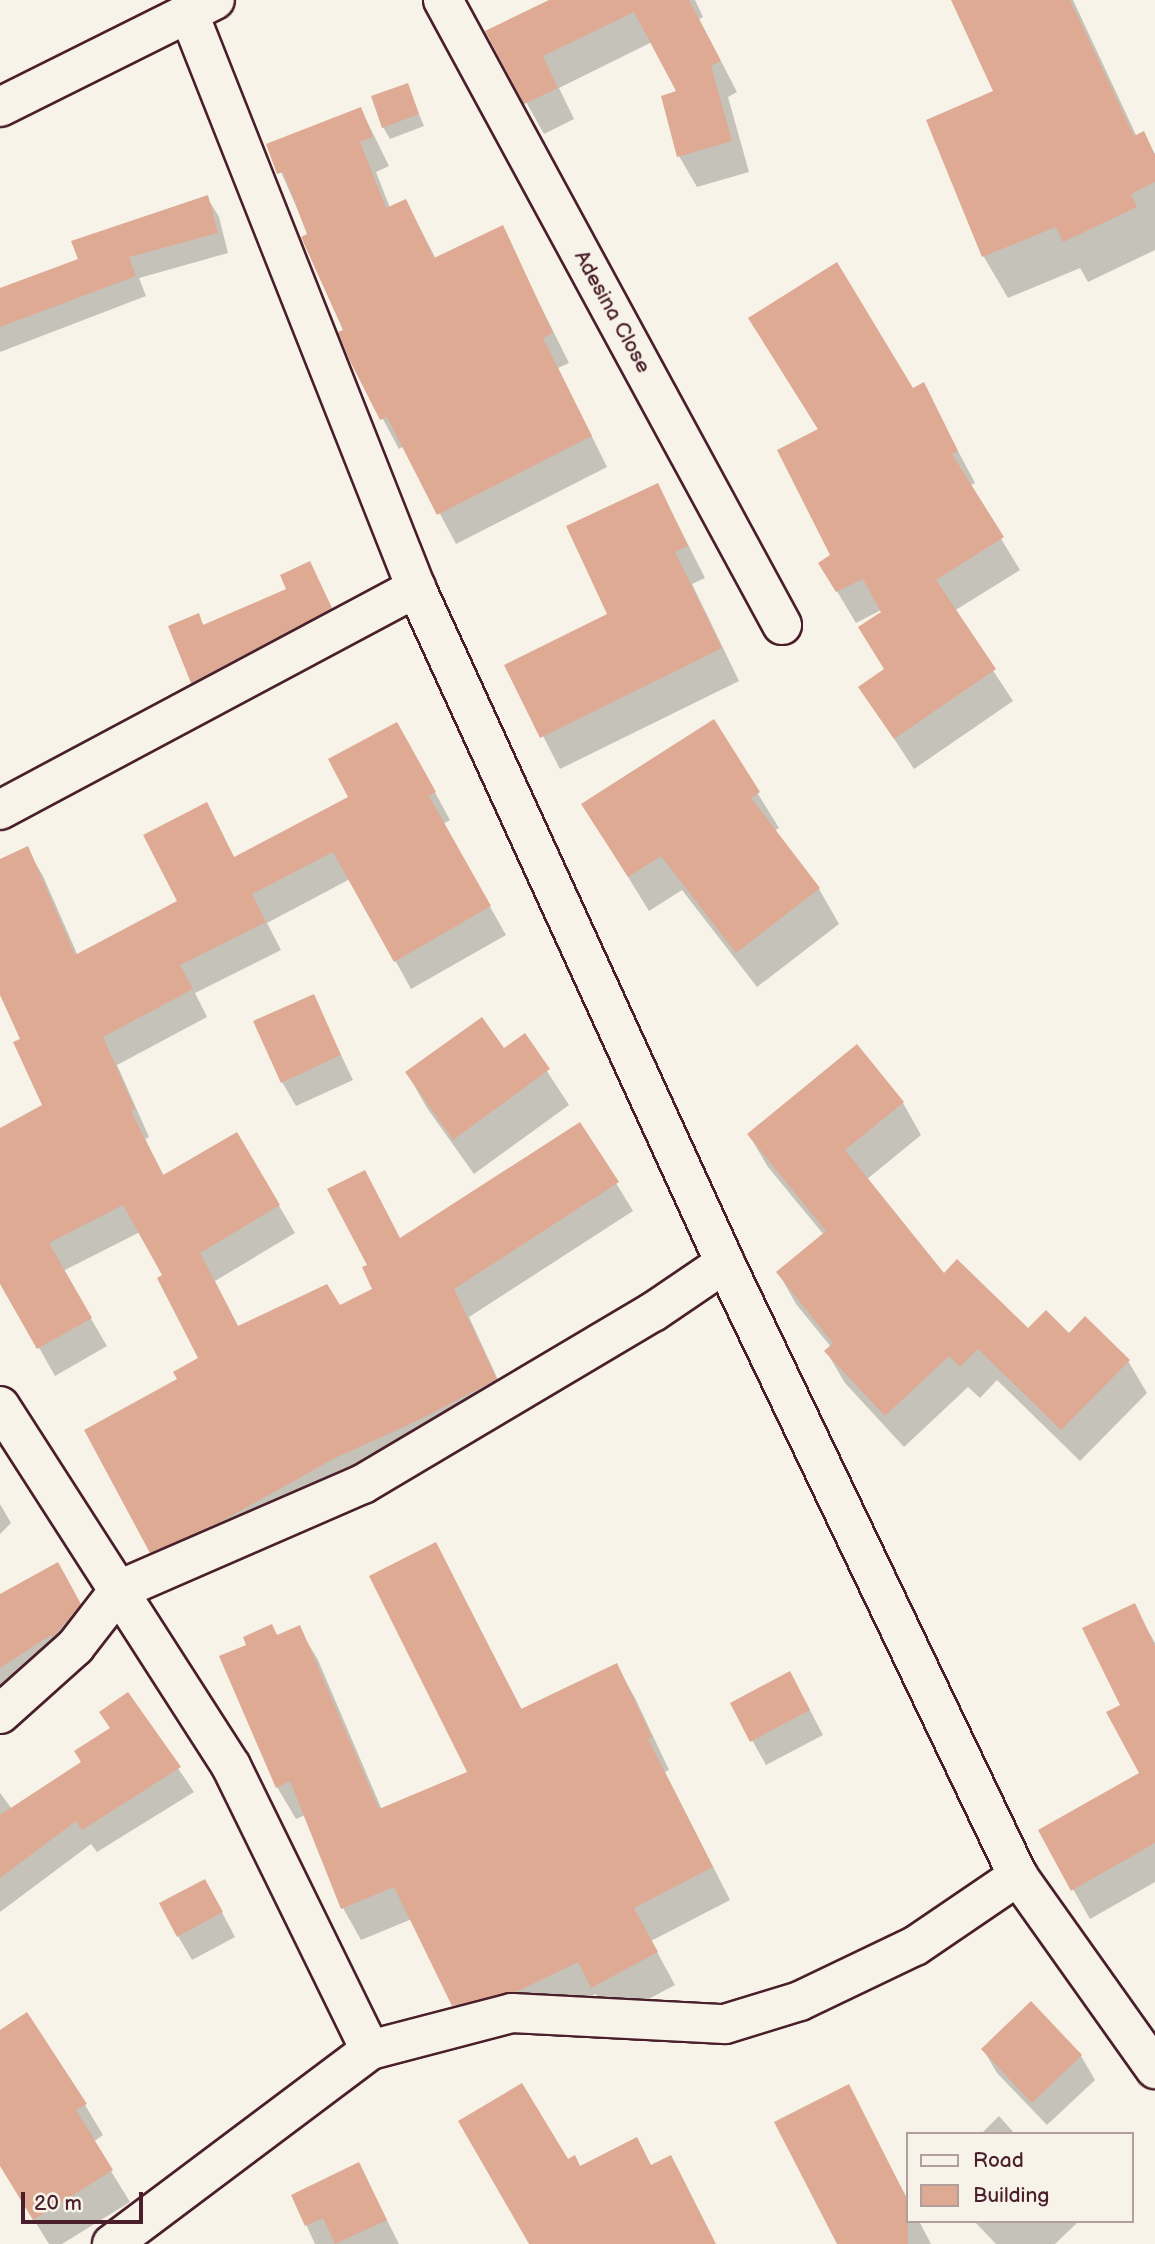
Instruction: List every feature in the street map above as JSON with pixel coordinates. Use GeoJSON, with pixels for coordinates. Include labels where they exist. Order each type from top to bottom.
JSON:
{"type":"FeatureCollection","features":[{"type":"Feature","properties":{"kind":"street","name":"Adesina Close"},"geometry":{"type":"LineString","coordinates":[[443,0],[782,625]]}},
{"type":"Feature","properties":{"kind":"street"},"geometry":{"type":"LineString","coordinates":[[0,107],[202,7],[416,589],[725,1263],[1018,1875],[1155,2069]]}},
{"type":"Feature","properties":{"kind":"street"},"geometry":{"type":"LineString","coordinates":[[0,810],[416,589]]}},
{"type":"Feature","properties":{"kind":"street"},"geometry":{"type":"LineString","coordinates":[[0,1714],[75,1647],[119,1590],[363,1484],[653,1312],[725,1263]]}},
{"type":"Feature","properties":{"kind":"street"},"geometry":{"type":"LineString","coordinates":[[0,1406],[231,1766],[370,2050]]}},
{"type":"Feature","properties":{"kind":"street"},"geometry":{"type":"LineString","coordinates":[[112,2244],[370,2050],[512,2013],[725,2024],[800,2001],[915,1946],[1018,1875]]}},
{"type":"Feature","properties":{"kind":"building"},"geometry":{"type":"Polygon","coordinates":[[[549,0],[689,0],[721,61],[711,66],[732,141],[677,157],[661,96],[676,91],[634,12],[543,56],[558,88],[524,104],[485,31],[549,0]]]}},
{"type":"Feature","properties":{"kind":"building"},"geometry":{"type":"Polygon","coordinates":[[[951,0],[1070,0],[1134,136],[1144,131],[1155,155],[1155,182],[1131,194],[1137,207],[1063,242],[1056,227],[982,257],[926,120],[993,91],[951,0]]]}},
{"type":"Feature","properties":{"kind":"building"},"geometry":{"type":"Polygon","coordinates":[[[408,83],[419,114],[382,128],[371,96],[408,83]]]}},
{"type":"Feature","properties":{"kind":"building"},"geometry":{"type":"Polygon","coordinates":[[[361,107],[373,137],[360,142],[386,208],[406,199],[434,258],[503,225],[553,333],[543,338],[592,436],[437,515],[387,417],[380,420],[350,361],[338,332],[343,330],[301,237],[307,234],[283,172],[277,174],[266,144],[361,107]]]}},
{"type":"Feature","properties":{"kind":"building"},"geometry":{"type":"Polygon","coordinates":[[[208,195],[218,233],[129,257],[136,276],[0,327],[0,288],[78,259],[71,241],[208,195]]]}},
{"type":"Feature","properties":{"kind":"building"},"geometry":{"type":"Polygon","coordinates":[[[837,262],[913,388],[924,382],[958,451],[952,454],[1004,537],[936,580],[996,669],[894,739],[858,687],[884,669],[858,627],[881,612],[863,579],[836,592],[818,563],[830,555],[777,450],[818,429],[748,318],[837,262]]]}},
{"type":"Feature","properties":{"kind":"building"},"geometry":{"type":"Polygon","coordinates":[[[658,483],[688,546],[675,552],[722,648],[540,738],[504,665],[607,614],[566,526],[658,483]]]}},
{"type":"Feature","properties":{"kind":"building"},"geometry":{"type":"Polygon","coordinates":[[[310,561],[332,608],[191,683],[168,626],[199,613],[203,625],[286,589],[280,575],[310,561]]]}},
{"type":"Feature","properties":{"kind":"building"},"geometry":{"type":"Polygon","coordinates":[[[714,719],[760,792],[751,798],[820,888],[736,953],[661,856],[628,877],[581,804],[714,719]]]}},
{"type":"Feature","properties":{"kind":"building"},"geometry":{"type":"Polygon","coordinates":[[[397,722],[436,792],[429,796],[491,906],[394,962],[333,852],[252,894],[266,922],[180,965],[193,989],[103,1037],[135,1109],[131,1111],[163,1175],[237,1132],[280,1205],[200,1253],[238,1326],[327,1284],[340,1305],[372,1289],[362,1267],[367,1265],[327,1189],[365,1170],[400,1238],[580,1122],[619,1182],[454,1289],[497,1379],[421,1419],[335,1458],[222,1521],[150,1553],[84,1430],[177,1379],[173,1372],[198,1358],[157,1278],[162,1275],[123,1205],[49,1243],[92,1318],[37,1349],[0,1284],[0,1128],[42,1105],[13,1042],[20,1039],[0,995],[0,859],[28,846],[75,955],[177,901],[143,835],[207,802],[234,857],[348,797],[328,759],[397,722]]]}},
{"type":"Feature","properties":{"kind":"building"},"geometry":{"type":"Polygon","coordinates":[[[314,994],[341,1055],[281,1083],[253,1021],[314,994]]]}},
{"type":"Feature","properties":{"kind":"building"},"geometry":{"type":"Polygon","coordinates":[[[482,1017],[504,1048],[525,1033],[550,1069],[453,1140],[405,1072],[482,1017]]]}},
{"type":"Feature","properties":{"kind":"building"},"geometry":{"type":"Polygon","coordinates":[[[857,1044],[904,1102],[845,1150],[944,1273],[957,1259],[1028,1328],[1046,1310],[1069,1333],[1085,1316],[1130,1360],[1061,1430],[978,1349],[960,1367],[949,1356],[885,1416],[824,1351],[833,1343],[776,1272],[826,1231],[747,1134],[857,1044]]]}},
{"type":"Feature","properties":{"kind":"building"},"geometry":{"type":"Polygon","coordinates":[[[436,1542],[521,1709],[617,1663],[652,1737],[648,1739],[713,1867],[634,1908],[658,1952],[591,1988],[578,1962],[518,1991],[452,2006],[394,1887],[341,1909],[290,1781],[276,1788],[219,1656],[246,1645],[243,1637],[272,1624],[277,1635],[300,1625],[379,1809],[467,1772],[369,1576],[436,1542]]]}},
{"type":"Feature","properties":{"kind":"building"},"geometry":{"type":"Polygon","coordinates":[[[58,1562],[81,1604],[53,1637],[51,1635],[0,1668],[0,1594],[58,1562]]]}},
{"type":"Feature","properties":{"kind":"building"},"geometry":{"type":"Polygon","coordinates":[[[1135,1603],[1155,1646],[1155,1843],[1071,1891],[1038,1830],[1139,1773],[1106,1712],[1120,1705],[1082,1628],[1135,1603]]]}},
{"type":"Feature","properties":{"kind":"building"},"geometry":{"type":"Polygon","coordinates":[[[790,1671],[810,1710],[750,1742],[730,1703],[790,1671]]]}},
{"type":"Feature","properties":{"kind":"building"},"geometry":{"type":"Polygon","coordinates":[[[128,1692],[181,1767],[82,1830],[76,1821],[0,1878],[0,1815],[81,1762],[74,1751],[110,1728],[99,1712],[128,1692]]]}},
{"type":"Feature","properties":{"kind":"building"},"geometry":{"type":"Polygon","coordinates":[[[205,1879],[223,1912],[177,1937],[159,1903],[205,1879]]]}},
{"type":"Feature","properties":{"kind":"building"},"geometry":{"type":"Polygon","coordinates":[[[1031,2001],[1082,2055],[1032,2103],[981,2049],[1031,2001]]]}},
{"type":"Feature","properties":{"kind":"building"},"geometry":{"type":"Polygon","coordinates":[[[27,2012],[87,2104],[76,2110],[113,2170],[33,2220],[0,2166],[0,2030],[27,2012]]]}},
{"type":"Feature","properties":{"kind":"building"},"geometry":{"type":"Polygon","coordinates":[[[522,2083],[568,2159],[575,2155],[580,2166],[637,2137],[651,2165],[671,2155],[716,2244],[529,2244],[458,2121],[522,2083]]]}},
{"type":"Feature","properties":{"kind":"building"},"geometry":{"type":"Polygon","coordinates":[[[849,2084],[906,2197],[908,2244],[837,2244],[774,2122],[849,2084]]]}},
{"type":"Feature","properties":{"kind":"building"},"geometry":{"type":"Polygon","coordinates":[[[359,2162],[387,2220],[335,2244],[323,2218],[305,2226],[291,2195],[359,2162]]]}}]}
